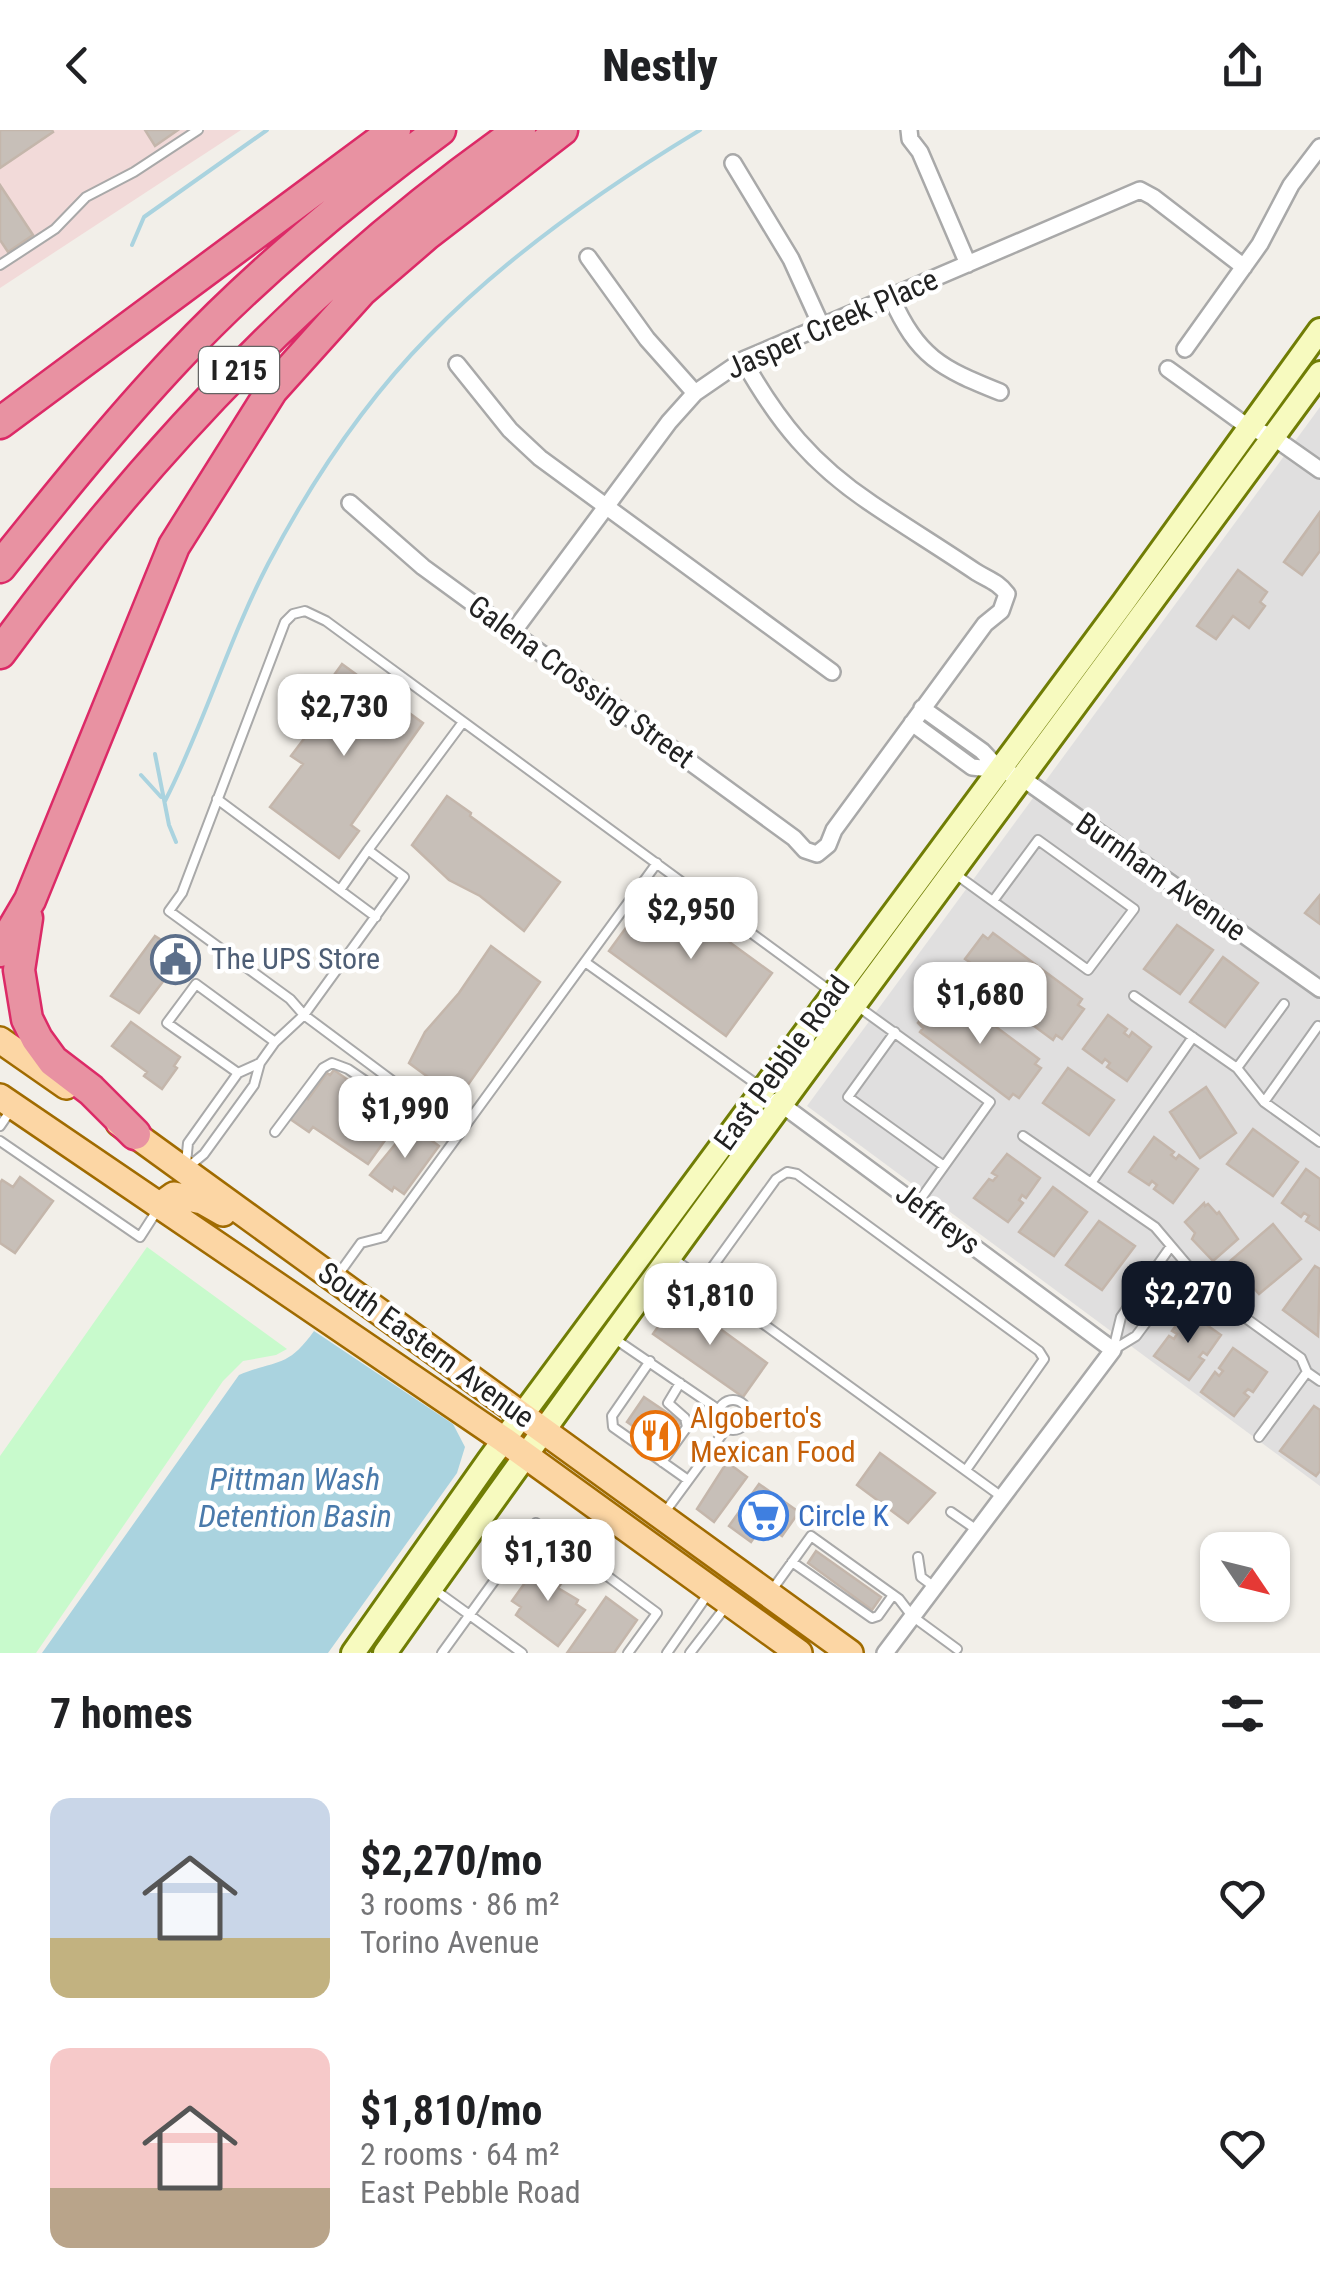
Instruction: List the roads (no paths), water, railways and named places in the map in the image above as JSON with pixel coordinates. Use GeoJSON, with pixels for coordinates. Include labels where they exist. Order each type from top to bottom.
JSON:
{"type":"FeatureCollection","features":[{"type":"Feature","properties":{"kind":"highway"},"geometry":{"type":"LineString","coordinates":[[0,423],[395,130]]}},
{"type":"Feature","properties":{"kind":"highway","name":"I 215"},"geometry":{"type":"LineString","coordinates":[[0,567],[101,442],[180,355],[308,234],[440,130]]}},
{"type":"Feature","properties":{"kind":"highway","name":"I 215"},"geometry":{"type":"LineString","coordinates":[[0,653],[98,523],[190,419],[398,223],[520,130]]}},
{"type":"Feature","properties":{"kind":"highway"},"geometry":{"type":"LineString","coordinates":[[0,952],[30,900],[174,546],[272,390],[361,291],[426,235],[562,130]]}},
{"type":"Feature","properties":{"kind":"highway"},"geometry":{"type":"LineString","coordinates":[[30,900],[19,970],[27,1019],[53,1061],[91,1090],[135,1134]]}},
{"type":"Feature","properties":{"kind":"main road","name":"East Pebble Road"},"geometry":{"type":"LineString","coordinates":[[354,1653],[534,1422],[771,1096],[856,1004],[952,872],[1011,774],[1248,427],[1320,330]]}},
{"type":"Feature","properties":{"kind":"main road","name":"East Pebble Road"},"geometry":{"type":"LineString","coordinates":[[534,1422],[611,1336],[670,1256],[833,994],[1011,774],[1320,373]]}},
{"type":"Feature","properties":{"kind":"main road","name":"South Eastern Avenue"},"geometry":{"type":"LineString","coordinates":[[0,1040],[185,1169],[850,1653]]}},
{"type":"Feature","properties":{"kind":"main road","name":"South Eastern Avenue"},"geometry":{"type":"LineString","coordinates":[[5,1110],[64,1140],[160,1205],[514,1448],[799,1653]]}},
{"type":"Feature","properties":{"kind":"main road"},"geometry":{"type":"LineString","coordinates":[[64,1140],[72,1136],[84,1139],[160,1188],[174,1183],[185,1169]]}},
{"type":"Feature","properties":{"kind":"main road"},"geometry":{"type":"LineString","coordinates":[[160,1205],[174,1196],[202,1201],[234,1220],[283,1240]]}},
{"type":"Feature","properties":{"kind":"main road","name":"East Pebble Road"},"geometry":{"type":"LineString","coordinates":[[386,1653],[432,1588],[514,1448]]}},
{"type":"Feature","properties":{"kind":"main road"},"geometry":{"type":"LineString","coordinates":[[363,1653],[373,1625]]}},
{"type":"Feature","properties":{"kind":"street"},"geometry":{"type":"LineString","coordinates":[[909,130],[910,140],[920,152],[968,264]]}},
{"type":"Feature","properties":{"kind":"street"},"geometry":{"type":"LineString","coordinates":[[1185,349],[1244,267],[1291,185],[1320,146]]}},
{"type":"Feature","properties":{"kind":"street"},"geometry":{"type":"LineString","coordinates":[[733,163],[791,259],[821,325]]}},
{"type":"Feature","properties":{"kind":"street","name":"Jasper Creek Place"},"geometry":{"type":"LineString","coordinates":[[512,632],[669,422],[695,393],[743,360],[1140,190],[1244,267]]}},
{"type":"Feature","properties":{"kind":"street"},"geometry":{"type":"LineString","coordinates":[[588,256],[647,339],[695,393]]}},
{"type":"Feature","properties":{"kind":"street"},"geometry":{"type":"LineString","coordinates":[[891,297],[906,329],[924,351],[958,375],[1000,392]]}},
{"type":"Feature","properties":{"kind":"street"},"geometry":{"type":"LineString","coordinates":[[743,360],[786,430],[823,467],[873,504],[998,582],[1007,594],[1001,611],[986,624],[912,723],[972,767],[1011,774]]}},
{"type":"Feature","properties":{"kind":"street"},"geometry":{"type":"LineString","coordinates":[[457,364],[524,444],[604,507],[832,672]]}},
{"type":"Feature","properties":{"kind":"street"},"geometry":{"type":"LineString","coordinates":[[1168,369],[1248,427],[1273,437],[1320,470]]}},
{"type":"Feature","properties":{"kind":"street","name":"Galena Crossing Street"},"geometry":{"type":"LineString","coordinates":[[350,503],[415,560],[794,838],[805,850],[817,854],[828,845],[834,830],[912,723]]}},
{"type":"Feature","properties":{"kind":"street"},"geometry":{"type":"LineString","coordinates":[[922,708],[1011,774]]}},
{"type":"Feature","properties":{"kind":"street","name":"Burnham Avenue"},"geometry":{"type":"LineString","coordinates":[[1011,774],[1320,989]]}},
{"type":"Feature","properties":{"kind":"street","name":"Jeffreys"},"geometry":{"type":"LineString","coordinates":[[771,1096],[1113,1350]]}},
{"type":"Feature","properties":{"kind":"street"},"geometry":{"type":"LineString","coordinates":[[885,1653],[1113,1350]]}},
{"type":"Feature","properties":{"kind":"lane"},"geometry":{"type":"LineString","coordinates":[[0,266],[54,230],[86,197],[134,172],[198,130]]}},
{"type":"Feature","properties":{"kind":"lane"},"geometry":{"type":"LineString","coordinates":[[461,1132],[304,1014],[290,999],[168,912],[182,893],[286,622],[293,614],[315,614],[833,994]]}},
{"type":"Feature","properties":{"kind":"lane"},"geometry":{"type":"LineString","coordinates":[[340,890],[463,722]]}},
{"type":"Feature","properties":{"kind":"lane"},"geometry":{"type":"LineString","coordinates":[[217,799],[376,917]]}},
{"type":"Feature","properties":{"kind":"lane"},"geometry":{"type":"LineString","coordinates":[[952,872],[1088,970],[1134,910],[1038,840],[993,901]]}},
{"type":"Feature","properties":{"kind":"lane"},"geometry":{"type":"LineString","coordinates":[[185,1169],[204,1154],[254,1085],[260,1063],[275,1042],[304,1014],[404,877],[368,850]]}},
{"type":"Feature","properties":{"kind":"lane"},"geometry":{"type":"LineString","coordinates":[[335,1280],[362,1243],[384,1237],[657,863]]}},
{"type":"Feature","properties":{"kind":"lane"},"geometry":{"type":"LineString","coordinates":[[585,962],[771,1096]]}},
{"type":"Feature","properties":{"kind":"lane"},"geometry":{"type":"LineString","coordinates":[[238,1073],[167,1023],[196,984],[275,1042]]}},
{"type":"Feature","properties":{"kind":"lane"},"geometry":{"type":"LineString","coordinates":[[1134,996],[1237,1068],[1264,1102],[1320,1142]]}},
{"type":"Feature","properties":{"kind":"lane"},"geometry":{"type":"LineString","coordinates":[[856,1004],[990,1102],[916,1204]]}},
{"type":"Feature","properties":{"kind":"lane"},"geometry":{"type":"LineString","coordinates":[[1237,1068],[1284,1004]]}},
{"type":"Feature","properties":{"kind":"lane"},"geometry":{"type":"LineString","coordinates":[[1264,1102],[1318,1026]]}},
{"type":"Feature","properties":{"kind":"lane"},"geometry":{"type":"LineString","coordinates":[[895,1032],[848,1097],[944,1166]]}},
{"type":"Feature","properties":{"kind":"lane"},"geometry":{"type":"LineString","coordinates":[[1091,1182],[1193,1037]]}},
{"type":"Feature","properties":{"kind":"lane"},"geometry":{"type":"LineString","coordinates":[[185,1169],[188,1143],[238,1073],[260,1063]]}},
{"type":"Feature","properties":{"kind":"lane"},"geometry":{"type":"LineString","coordinates":[[276,1132],[323,1068],[332,1063],[348,1068],[424,1121],[442,1117]]}},
{"type":"Feature","properties":{"kind":"lane"},"geometry":{"type":"LineString","coordinates":[[1023,1136],[1155,1227],[1210,1293],[1301,1358],[1307,1372],[1320,1381]]}},
{"type":"Feature","properties":{"kind":"lane"},"geometry":{"type":"LineString","coordinates":[[0,1141],[140,1236],[160,1205]]}},
{"type":"Feature","properties":{"kind":"lane"},"geometry":{"type":"LineString","coordinates":[[704,1280],[776,1179],[787,1172],[797,1174],[1039,1351],[1044,1359],[966,1470]]}},
{"type":"Feature","properties":{"kind":"lane"},"geometry":{"type":"LineString","coordinates":[[1113,1350],[1121,1317],[1171,1246]]}},
{"type":"Feature","properties":{"kind":"lane"},"geometry":{"type":"LineString","coordinates":[[670,1256],[1002,1497]]}},
{"type":"Feature","properties":{"kind":"lane"},"geometry":{"type":"LineString","coordinates":[[1113,1350],[1136,1336],[1188,1266]]}},
{"type":"Feature","properties":{"kind":"lane"},"geometry":{"type":"LineString","coordinates":[[1141,1290],[1160,1304]]}},
{"type":"Feature","properties":{"kind":"lane"},"geometry":{"type":"LineString","coordinates":[[611,1336],[719,1410]]}},
{"type":"Feature","properties":{"kind":"lane"},"geometry":{"type":"LineString","coordinates":[[650,1361],[612,1416],[614,1427],[688,1480]]}},
{"type":"Feature","properties":{"kind":"lane"},"geometry":{"type":"LineString","coordinates":[[1260,1437],[1307,1372]]}},
{"type":"Feature","properties":{"kind":"lane"},"geometry":{"type":"LineString","coordinates":[[662,1462],[686,1427],[685,1418],[668,1403],[680,1382]]}},
{"type":"Feature","properties":{"kind":"lane"},"geometry":{"type":"LineString","coordinates":[[734,1400],[748,1410],[744,1426],[726,1429],[719,1422],[719,1410],[724,1403],[734,1400]]}},
{"type":"Feature","properties":{"kind":"lane"},"geometry":{"type":"LineString","coordinates":[[663,1516],[726,1429]]}},
{"type":"Feature","properties":{"kind":"lane"},"geometry":{"type":"LineString","coordinates":[[952,1512],[977,1530]]}},
{"type":"Feature","properties":{"kind":"lane"},"geometry":{"type":"LineString","coordinates":[[442,1653],[536,1523],[657,1612],[628,1653]]}},
{"type":"Feature","properties":{"kind":"lane"},"geometry":{"type":"LineString","coordinates":[[769,1593],[811,1536],[893,1595],[912,1616],[958,1649]]}},
{"type":"Feature","properties":{"kind":"lane"},"geometry":{"type":"LineString","coordinates":[[918,1557],[921,1578],[934,1587]]}},
{"type":"Feature","properties":{"kind":"lane"},"geometry":{"type":"LineString","coordinates":[[792,1562],[872,1618],[878,1616],[893,1595]]}},
{"type":"Feature","properties":{"kind":"lane"},"geometry":{"type":"LineString","coordinates":[[432,1588],[522,1653]]}},
{"type":"Feature","properties":{"kind":"lane"},"geometry":{"type":"LineString","coordinates":[[667,1653],[719,1597]]}},
{"type":"Feature","properties":{"kind":"lane"},"geometry":{"type":"LineString","coordinates":[[690,1653],[719,1597]]}},
{"type":"Feature","properties":{"kind":"water","name":"Pittman Wash Detention Basin"},"geometry":{"type":"Polygon","coordinates":[[[314,1331],[453,1424],[465,1447],[457,1473],[328,1653],[42,1653],[239,1375],[288,1357],[314,1331]]]}},
{"type":"Feature","properties":{"kind":"waterway"},"geometry":{"type":"LineString","coordinates":[[132,245],[144,217],[267,130]]}},
{"type":"Feature","properties":{"kind":"waterway"},"geometry":{"type":"LineString","coordinates":[[165,801],[268,564],[321,474],[383,388],[459,306],[524,251],[593,199],[700,130]]}},
{"type":"Feature","properties":{"kind":"waterway"},"geometry":{"type":"LineString","coordinates":[[155,754],[176,842]]}},
{"type":"Feature","properties":{"kind":"waterway"},"geometry":{"type":"LineString","coordinates":[[141,775],[161,797]]}},
{"type":"Feature","properties":{"kind":"place","name":"The UPS Store"},"geometry":{"type":"Point","coordinates":[176,959]}},
{"type":"Feature","properties":{"kind":"place","name":"Algoberto's Mexican Food"},"geometry":{"type":"Point","coordinates":[655,1435]}},
{"type":"Feature","properties":{"kind":"place","name":"Circle K"},"geometry":{"type":"Point","coordinates":[763,1516]}}]}
